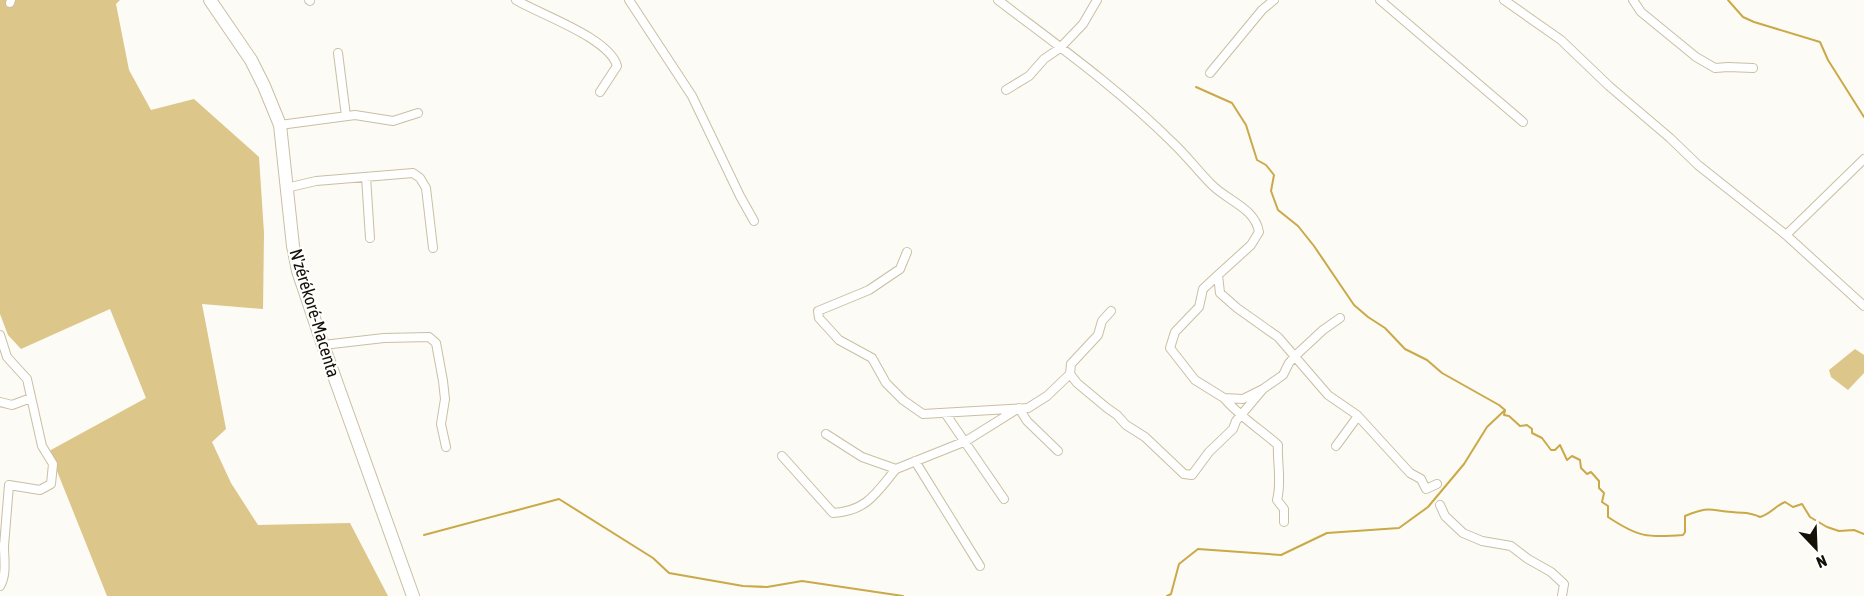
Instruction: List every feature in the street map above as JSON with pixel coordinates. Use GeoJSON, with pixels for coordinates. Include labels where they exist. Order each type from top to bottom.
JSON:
{"type":"FeatureCollection","features":[{"type":"Feature","properties":{"kind":"highway","name":"N'zérékoré-Macenta"},"geometry":{"type":"LineString","coordinates":[[210,0],[252,60],[280,125],[293,246],[298,271],[413,596]]}},
{"type":"Feature","properties":{"kind":"street"},"geometry":{"type":"LineString","coordinates":[[516,0],[528,8],[568,24],[612,56],[617,66],[600,92]]}},
{"type":"Feature","properties":{"kind":"street"},"geometry":{"type":"LineString","coordinates":[[629,0],[692,96],[754,221]]}},
{"type":"Feature","properties":{"kind":"street"},"geometry":{"type":"LineString","coordinates":[[998,0],[1060,48],[1171,141],[1214,187],[1248,211],[1257,221],[1259,232],[1251,245],[1203,289],[1199,307],[1175,332],[1170,348],[1195,380],[1224,398],[1240,416],[1278,445],[1280,489],[1277,500],[1284,509],[1284,522]]}},
{"type":"Feature","properties":{"kind":"street"},"geometry":{"type":"LineString","coordinates":[[1006,90],[1029,76],[1044,59],[1060,48],[1083,24],[1097,0]]}},
{"type":"Feature","properties":{"kind":"street"},"geometry":{"type":"LineString","coordinates":[[1210,73],[1262,10],[1274,0]]}},
{"type":"Feature","properties":{"kind":"street"},"geometry":{"type":"LineString","coordinates":[[1380,0],[1523,122]]}},
{"type":"Feature","properties":{"kind":"street"},"geometry":{"type":"LineString","coordinates":[[1504,0],[1561,40],[1698,165],[1786,235],[1864,306]]}},
{"type":"Feature","properties":{"kind":"street"},"geometry":{"type":"LineString","coordinates":[[1633,0],[1641,12],[1696,57],[1715,68],[1753,68]]}},
{"type":"Feature","properties":{"kind":"street"},"geometry":{"type":"LineString","coordinates":[[338,52],[346,116]]}},
{"type":"Feature","properties":{"kind":"street"},"geometry":{"type":"LineString","coordinates":[[280,125],[356,115],[393,122],[418,113]]}},
{"type":"Feature","properties":{"kind":"street"},"geometry":{"type":"LineString","coordinates":[[1786,235],[1864,159]]}},
{"type":"Feature","properties":{"kind":"street"},"geometry":{"type":"LineString","coordinates":[[286,188],[316,181],[413,173],[420,178],[426,188],[434,248]]}},
{"type":"Feature","properties":{"kind":"street"},"geometry":{"type":"LineString","coordinates":[[366,177],[370,238]]}},
{"type":"Feature","properties":{"kind":"street"},"geometry":{"type":"LineString","coordinates":[[907,252],[900,269],[868,290],[818,311],[819,318],[839,340],[873,358],[886,382],[903,400],[923,414],[1028,408],[1047,396],[1070,374],[1071,364],[1098,335],[1102,321],[1111,311]]}},
{"type":"Feature","properties":{"kind":"street"},"geometry":{"type":"LineString","coordinates":[[1218,275],[1220,293],[1278,337],[1328,395],[1358,416],[1410,473],[1421,479],[1426,489],[1437,484]]}},
{"type":"Feature","properties":{"kind":"street"},"geometry":{"type":"LineString","coordinates":[[1224,398],[1243,399],[1263,389],[1283,375],[1288,363],[1323,330],[1340,318]]}},
{"type":"Feature","properties":{"kind":"street"},"geometry":{"type":"LineString","coordinates":[[0,335],[8,357],[27,379],[42,446],[52,464],[51,484],[40,490],[9,485],[2,547],[5,569],[3,584],[0,586]]}},
{"type":"Feature","properties":{"kind":"street"},"geometry":{"type":"LineString","coordinates":[[323,345],[384,338],[429,337],[436,344],[442,372],[445,399],[441,424],[446,447]]}},
{"type":"Feature","properties":{"kind":"street"},"geometry":{"type":"LineString","coordinates":[[1070,374],[1184,474],[1192,476],[1209,452],[1233,429],[1240,416],[1263,389]]}},
{"type":"Feature","properties":{"kind":"street"},"geometry":{"type":"LineString","coordinates":[[0,402],[12,405],[31,398]]}},
{"type":"Feature","properties":{"kind":"street"},"geometry":{"type":"LineString","coordinates":[[782,456],[834,513],[849,512],[866,503],[896,469],[966,441],[1019,408]]}},
{"type":"Feature","properties":{"kind":"street"},"geometry":{"type":"LineString","coordinates":[[1019,408],[1027,421],[1058,450]]}},
{"type":"Feature","properties":{"kind":"street"},"geometry":{"type":"LineString","coordinates":[[945,413],[1004,499]]}},
{"type":"Feature","properties":{"kind":"street"},"geometry":{"type":"LineString","coordinates":[[1336,446],[1358,416]]}},
{"type":"Feature","properties":{"kind":"street"},"geometry":{"type":"LineString","coordinates":[[826,434],[862,458],[896,469]]}},
{"type":"Feature","properties":{"kind":"street"},"geometry":{"type":"LineString","coordinates":[[915,461],[980,566]]}},
{"type":"Feature","properties":{"kind":"street"},"geometry":{"type":"LineString","coordinates":[[1440,505],[1445,516],[1463,533],[1482,541],[1511,546],[1551,572],[1564,584],[1562,596]]}},
{"type":"Feature","properties":{"kind":"shaded area"},"geometry":{"type":"Polygon","coordinates":[[[0,0],[120,0],[116,4],[129,70],[151,110],[194,99],[259,157],[264,233],[263,309],[202,304],[226,429],[212,442],[231,483],[258,525],[350,523],[388,596],[107,596],[49,451],[146,398],[110,309],[21,349],[8,335],[0,314],[0,0]]]}},
{"type":"Feature","properties":{"kind":"shaded area"},"geometry":{"type":"Polygon","coordinates":[[[1855,349],[1864,355],[1864,373],[1848,390],[1831,377],[1829,370],[1855,349]]]}},
{"type":"Feature","properties":{"kind":"waterway"},"geometry":{"type":"LineString","coordinates":[[1728,0],[1743,17],[1820,42],[1828,60],[1864,117]]}},
{"type":"Feature","properties":{"kind":"waterway"},"geometry":{"type":"LineString","coordinates":[[1196,87],[1232,103],[1246,125],[1257,160],[1266,165],[1274,175],[1271,191],[1278,210],[1298,226],[1354,305],[1385,328],[1405,349],[1427,360],[1442,373],[1499,405],[1505,410],[1504,415],[1509,416],[1520,426],[1527,425],[1532,429],[1532,433],[1542,438],[1551,450],[1555,450],[1560,445],[1567,460],[1572,456],[1580,460],[1581,468],[1587,474],[1591,472],[1599,481],[1599,488],[1604,493],[1602,502],[1608,506],[1608,517],[1627,529],[1643,535],[1683,535],[1685,516],[1693,513],[1713,510],[1748,513],[1760,517],[1785,502],[1793,507],[1802,504],[1810,517],[1827,527],[1839,531],[1854,530],[1864,534]]}},
{"type":"Feature","properties":{"kind":"waterway"},"geometry":{"type":"LineString","coordinates":[[1167,596],[1171,594],[1179,564],[1198,549],[1281,555],[1327,533],[1399,528],[1428,507],[1464,464],[1487,427],[1505,410]]}},
{"type":"Feature","properties":{"kind":"waterway"},"geometry":{"type":"LineString","coordinates":[[424,535],[559,499],[653,558],[669,573],[743,586],[767,587],[802,581],[903,596]]}}]}
